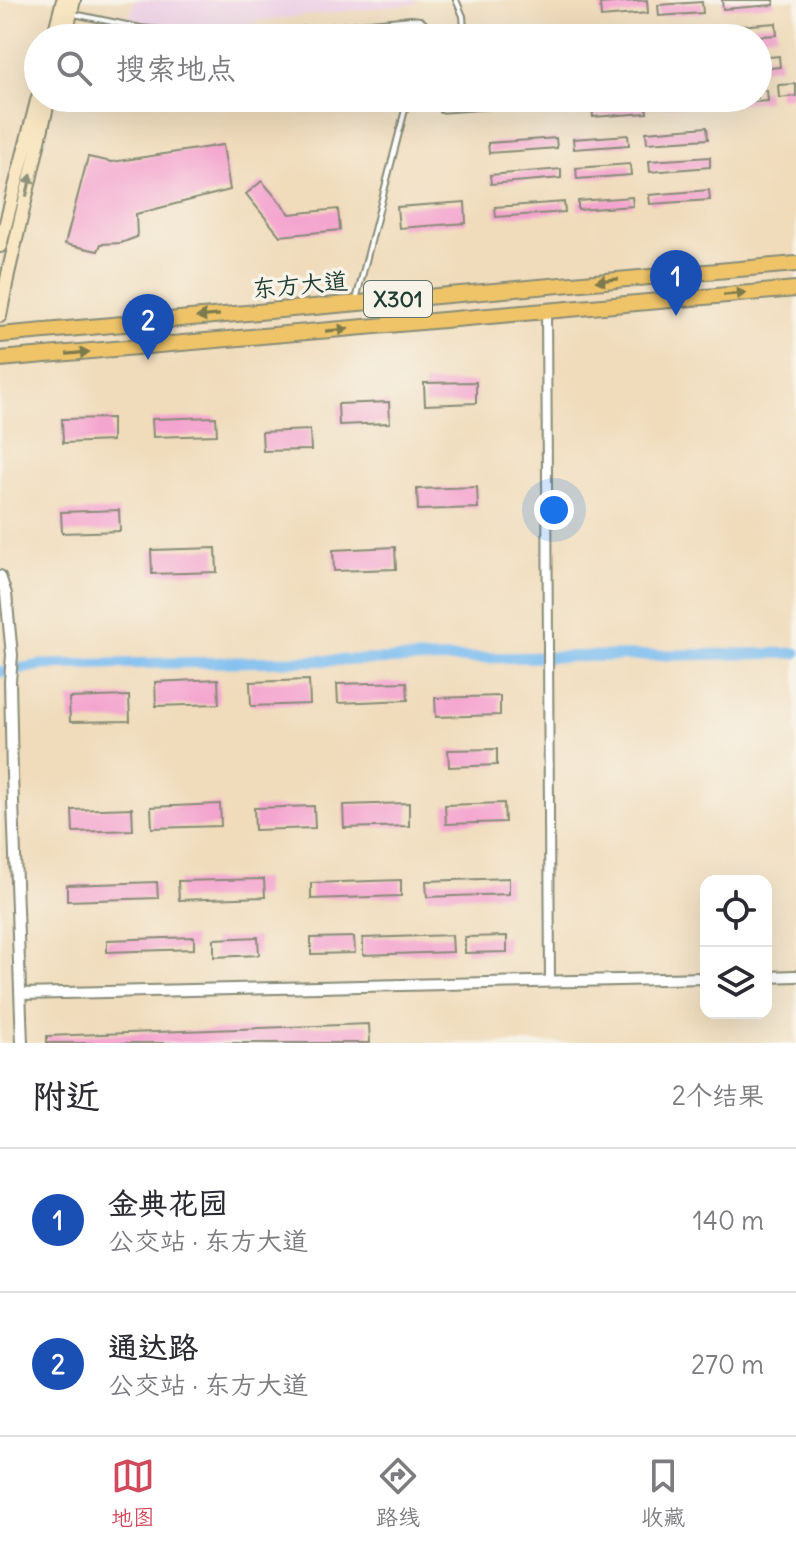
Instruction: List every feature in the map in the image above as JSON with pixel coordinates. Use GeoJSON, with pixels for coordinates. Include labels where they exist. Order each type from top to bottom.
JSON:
{"type":"FeatureCollection","features":[{"type":"Feature","properties":{"kind":"main road"},"geometry":{"type":"LineString","coordinates":[[57,24],[63,0]]}},
{"type":"Feature","properties":{"kind":"main road"},"geometry":{"type":"LineString","coordinates":[[0,246],[34,112]]}},
{"type":"Feature","properties":{"kind":"main road"},"geometry":{"type":"LineString","coordinates":[[0,316],[46,112]]}},
{"type":"Feature","properties":{"kind":"main road","name":"东方大道"},"geometry":{"type":"LineString","coordinates":[[0,335],[796,264]]}},
{"type":"Feature","properties":{"kind":"main road","name":"东方大道"},"geometry":{"type":"LineString","coordinates":[[0,359],[796,289]]}},
{"type":"Feature","properties":{"kind":"street"},"geometry":{"type":"LineString","coordinates":[[546,311],[550,982]]}},
{"type":"Feature","properties":{"kind":"street"},"geometry":{"type":"LineString","coordinates":[[0,576],[6,594],[12,655],[12,775],[22,1043]]}},
{"type":"Feature","properties":{"kind":"street"},"geometry":{"type":"LineString","coordinates":[[772,977],[796,976]]}},
{"type":"Feature","properties":{"kind":"street"},"geometry":{"type":"LineString","coordinates":[[21,994],[700,978]]}},
{"type":"Feature","properties":{"kind":"lane"},"geometry":{"type":"LineString","coordinates":[[456,0],[464,24]]}},
{"type":"Feature","properties":{"kind":"lane"},"geometry":{"type":"LineString","coordinates":[[73,7],[128,24]]}},
{"type":"Feature","properties":{"kind":"lane"},"geometry":{"type":"LineString","coordinates":[[360,24],[411,19],[424,24]]}},
{"type":"Feature","properties":{"kind":"lane"},"geometry":{"type":"LineString","coordinates":[[355,303],[404,112]]}},
{"type":"Feature","properties":{"kind":"shaded area"},"geometry":{"type":"Polygon","coordinates":[[[134,0],[416,0],[415,4],[256,21],[255,24],[128,24],[134,0]]]}},
{"type":"Feature","properties":{"kind":"building"},"geometry":{"type":"Polygon","coordinates":[[[647,0],[648,13],[601,17],[600,4],[647,0]]]}},
{"type":"Feature","properties":{"kind":"building"},"geometry":{"type":"Polygon","coordinates":[[[722,0],[774,0],[774,5],[723,9],[722,0]]]}},
{"type":"Feature","properties":{"kind":"building"},"geometry":{"type":"Polygon","coordinates":[[[702,2],[703,13],[659,16],[658,5],[702,2]]]}},
{"type":"Feature","properties":{"kind":"building"},"geometry":{"type":"Polygon","coordinates":[[[776,23],[777,35],[772,35],[772,24],[763,24],[776,23]]]}},
{"type":"Feature","properties":{"kind":"building"},"geometry":{"type":"Polygon","coordinates":[[[779,56],[780,67],[772,68],[772,57],[779,56]]]}},
{"type":"Feature","properties":{"kind":"building"},"geometry":{"type":"Polygon","coordinates":[[[796,84],[796,96],[779,98],[778,85],[796,84]]]}},
{"type":"Feature","properties":{"kind":"building"},"geometry":{"type":"Polygon","coordinates":[[[593,112],[647,113],[593,117],[593,112]]]}},
{"type":"Feature","properties":{"kind":"building"},"geometry":{"type":"Polygon","coordinates":[[[707,127],[708,139],[647,143],[646,132],[707,127]]]}},
{"type":"Feature","properties":{"kind":"building"},"geometry":{"type":"Polygon","coordinates":[[[628,135],[629,145],[574,149],[573,139],[628,135]]]}},
{"type":"Feature","properties":{"kind":"building"},"geometry":{"type":"Polygon","coordinates":[[[556,138],[557,148],[489,153],[488,143],[556,138]]]}},
{"type":"Feature","properties":{"kind":"building"},"geometry":{"type":"Polygon","coordinates":[[[223,145],[230,190],[136,214],[137,237],[121,243],[101,244],[98,251],[65,244],[88,157],[112,162],[223,145]]]}},
{"type":"Feature","properties":{"kind":"building"},"geometry":{"type":"Polygon","coordinates":[[[710,157],[710,167],[650,172],[649,161],[710,157]]]}},
{"type":"Feature","properties":{"kind":"building"},"geometry":{"type":"Polygon","coordinates":[[[630,164],[631,175],[577,179],[576,168],[630,164]]]}},
{"type":"Feature","properties":{"kind":"building"},"geometry":{"type":"Polygon","coordinates":[[[561,169],[561,178],[491,184],[490,175],[561,169]]]}},
{"type":"Feature","properties":{"kind":"building"},"geometry":{"type":"Polygon","coordinates":[[[262,181],[290,214],[338,209],[340,230],[280,236],[246,194],[262,181]]]}},
{"type":"Feature","properties":{"kind":"building"},"geometry":{"type":"Polygon","coordinates":[[[709,190],[710,200],[650,204],[649,195],[709,190]]]}},
{"type":"Feature","properties":{"kind":"building"},"geometry":{"type":"Polygon","coordinates":[[[632,197],[633,206],[578,210],[578,201],[632,197]]]}},
{"type":"Feature","properties":{"kind":"building"},"geometry":{"type":"Polygon","coordinates":[[[465,202],[466,223],[399,228],[397,207],[465,202]]]}},
{"type":"Feature","properties":{"kind":"building"},"geometry":{"type":"Polygon","coordinates":[[[564,202],[565,212],[496,217],[495,207],[564,202]]]}},
{"type":"Feature","properties":{"kind":"building"},"geometry":{"type":"Polygon","coordinates":[[[476,382],[476,403],[425,405],[424,383],[476,382]]]}},
{"type":"Feature","properties":{"kind":"building"},"geometry":{"type":"Polygon","coordinates":[[[389,402],[390,423],[339,425],[338,404],[389,402]]]}},
{"type":"Feature","properties":{"kind":"building"},"geometry":{"type":"Polygon","coordinates":[[[216,417],[217,435],[153,437],[152,419],[216,417]]]}},
{"type":"Feature","properties":{"kind":"building"},"geometry":{"type":"Polygon","coordinates":[[[112,418],[112,441],[63,443],[62,419],[112,418]]]}},
{"type":"Feature","properties":{"kind":"building"},"geometry":{"type":"Polygon","coordinates":[[[310,430],[311,450],[263,451],[262,432],[310,430]]]}},
{"type":"Feature","properties":{"kind":"building"},"geometry":{"type":"Polygon","coordinates":[[[477,487],[478,508],[418,510],[417,489],[477,487]]]}},
{"type":"Feature","properties":{"kind":"building"},"geometry":{"type":"Polygon","coordinates":[[[119,510],[120,531],[62,533],[61,512],[119,510]]]}},
{"type":"Feature","properties":{"kind":"building"},"geometry":{"type":"Polygon","coordinates":[[[395,547],[396,569],[334,571],[333,550],[395,547]]]}},
{"type":"Feature","properties":{"kind":"building"},"geometry":{"type":"Polygon","coordinates":[[[216,548],[217,572],[152,574],[151,550],[216,548]]]}},
{"type":"Feature","properties":{"kind":"building"},"geometry":{"type":"Polygon","coordinates":[[[218,679],[219,704],[156,706],[155,682],[218,679]]]}},
{"type":"Feature","properties":{"kind":"building"},"geometry":{"type":"Polygon","coordinates":[[[309,680],[310,704],[251,706],[250,682],[309,680]]]}},
{"type":"Feature","properties":{"kind":"building"},"geometry":{"type":"Polygon","coordinates":[[[407,682],[408,700],[338,703],[337,684],[407,682]]]}},
{"type":"Feature","properties":{"kind":"building"},"geometry":{"type":"Polygon","coordinates":[[[129,696],[130,721],[70,722],[69,698],[129,696]]]}},
{"type":"Feature","properties":{"kind":"building"},"geometry":{"type":"Polygon","coordinates":[[[500,696],[500,715],[436,717],[435,698],[500,696]]]}},
{"type":"Feature","properties":{"kind":"building"},"geometry":{"type":"Polygon","coordinates":[[[497,749],[497,765],[449,767],[448,750],[497,749]]]}},
{"type":"Feature","properties":{"kind":"building"},"geometry":{"type":"Polygon","coordinates":[[[409,803],[409,826],[344,828],[343,805],[409,803]]]}},
{"type":"Feature","properties":{"kind":"building"},"geometry":{"type":"Polygon","coordinates":[[[504,803],[505,822],[446,824],[445,805],[504,803]]]}},
{"type":"Feature","properties":{"kind":"building"},"geometry":{"type":"Polygon","coordinates":[[[220,804],[221,826],[152,828],[151,807],[220,804]]]}},
{"type":"Feature","properties":{"kind":"building"},"geometry":{"type":"Polygon","coordinates":[[[314,806],[315,828],[255,830],[254,808],[314,806]]]}},
{"type":"Feature","properties":{"kind":"building"},"geometry":{"type":"Polygon","coordinates":[[[132,808],[133,830],[73,832],[72,810],[132,808]]]}},
{"type":"Feature","properties":{"kind":"building"},"geometry":{"type":"Polygon","coordinates":[[[509,878],[509,894],[427,897],[426,881],[509,878]]]}},
{"type":"Feature","properties":{"kind":"building"},"geometry":{"type":"Polygon","coordinates":[[[264,879],[265,897],[179,900],[178,881],[264,879]]]}},
{"type":"Feature","properties":{"kind":"building"},"geometry":{"type":"Polygon","coordinates":[[[401,880],[401,896],[311,899],[311,883],[401,880]]]}},
{"type":"Feature","properties":{"kind":"building"},"geometry":{"type":"Polygon","coordinates":[[[157,882],[158,898],[67,901],[67,885],[157,882]]]}},
{"type":"Feature","properties":{"kind":"building"},"geometry":{"type":"Polygon","coordinates":[[[452,935],[453,952],[363,955],[363,938],[452,935]]]}},
{"type":"Feature","properties":{"kind":"building"},"geometry":{"type":"Polygon","coordinates":[[[507,936],[507,952],[465,953],[465,937],[507,936]]]}},
{"type":"Feature","properties":{"kind":"building"},"geometry":{"type":"Polygon","coordinates":[[[194,937],[194,949],[107,952],[107,940],[194,937]]]}},
{"type":"Feature","properties":{"kind":"building"},"geometry":{"type":"Polygon","coordinates":[[[258,937],[259,955],[214,957],[214,939],[258,937]]]}},
{"type":"Feature","properties":{"kind":"building"},"geometry":{"type":"Polygon","coordinates":[[[354,937],[355,953],[311,954],[311,938],[354,937]]]}},
{"type":"Feature","properties":{"kind":"building"},"geometry":{"type":"Polygon","coordinates":[[[369,1024],[370,1043],[47,1043],[47,1036],[369,1024]]]}},
{"type":"Feature","properties":{"kind":"waterway"},"geometry":{"type":"LineString","coordinates":[[0,672],[42,665],[796,653]]}},
{"type":"Feature","properties":{"kind":"place","name":"金典花园"},"geometry":{"type":"Point","coordinates":[676,316]}},
{"type":"Feature","properties":{"kind":"place","name":"通达路"},"geometry":{"type":"Point","coordinates":[148,360]}}]}
